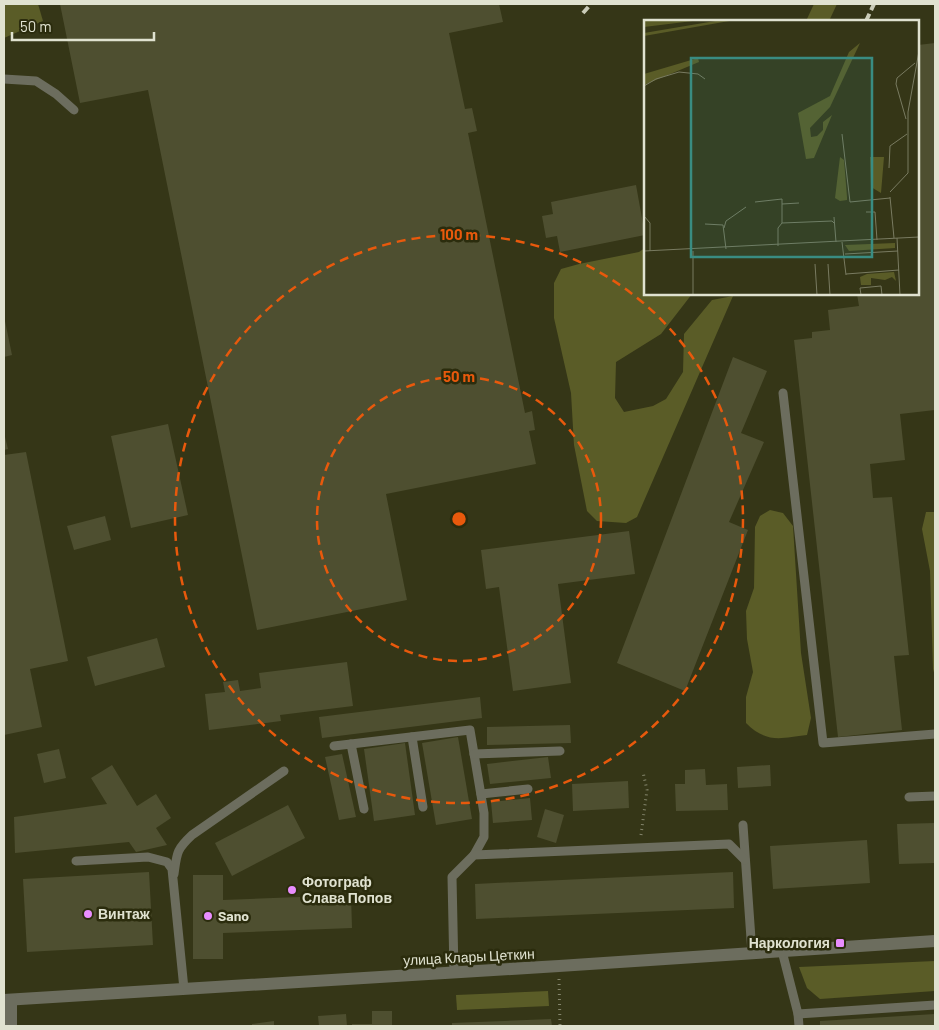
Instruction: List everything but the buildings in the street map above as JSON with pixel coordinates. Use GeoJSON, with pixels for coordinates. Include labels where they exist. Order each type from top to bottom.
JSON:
{"type":"FeatureCollection","features":[{"type":"Feature","properties":{"kind":"street","name":"улица Клары Цеткин"},"geometry":{"type":"LineString","coordinates":[[8,1000],[935,941]]}},
{"type":"Feature","properties":{"kind":"street"},"geometry":{"type":"LineString","coordinates":[[8,1000],[11,1026]]}},
{"type":"Feature","properties":{"kind":"lane"},"geometry":{"type":"LineString","coordinates":[[4,79],[36,81],[56,94],[74,110]]}},
{"type":"Feature","properties":{"kind":"lane"},"geometry":{"type":"LineString","coordinates":[[782,393],[823,743],[935,734]]}},
{"type":"Feature","properties":{"kind":"lane"},"geometry":{"type":"LineString","coordinates":[[334,746],[470,730],[484,813],[484,837],[474,855],[452,877],[454,973]]}},
{"type":"Feature","properties":{"kind":"lane"},"geometry":{"type":"LineString","coordinates":[[412,737],[423,807]]}},
{"type":"Feature","properties":{"kind":"lane"},"geometry":{"type":"LineString","coordinates":[[351,744],[364,809]]}},
{"type":"Feature","properties":{"kind":"lane"},"geometry":{"type":"LineString","coordinates":[[474,754],[560,751]]}},
{"type":"Feature","properties":{"kind":"lane"},"geometry":{"type":"LineString","coordinates":[[173,884],[177,853],[182,845],[284,771]]}},
{"type":"Feature","properties":{"kind":"lane"},"geometry":{"type":"LineString","coordinates":[[481,794],[528,789]]}},
{"type":"Feature","properties":{"kind":"lane"},"geometry":{"type":"LineString","coordinates":[[909,797],[935,796]]}},
{"type":"Feature","properties":{"kind":"lane"},"geometry":{"type":"LineString","coordinates":[[744,825],[752,953]]}},
{"type":"Feature","properties":{"kind":"lane"},"geometry":{"type":"LineString","coordinates":[[474,855],[729,844],[745,860]]}},
{"type":"Feature","properties":{"kind":"lane"},"geometry":{"type":"LineString","coordinates":[[76,861],[148,857],[168,862],[172,869],[184,989]]}},
{"type":"Feature","properties":{"kind":"lane"},"geometry":{"type":"LineString","coordinates":[[782,951],[798,1014],[799,1026]]}},
{"type":"Feature","properties":{"kind":"lane"},"geometry":{"type":"LineString","coordinates":[[798,1014],[935,1006]]}},
{"type":"Feature","properties":{"kind":"path"},"geometry":{"type":"LineString","coordinates":[[639,848],[647,790],[644,772]]}},
{"type":"Feature","properties":{"kind":"path"},"geometry":{"type":"LineString","coordinates":[[559,966],[560,1026]]}},
{"type":"Feature","properties":{"kind":"shaded area"},"geometry":{"type":"Polygon","coordinates":[[[4,4],[38,4],[43,21],[4,38],[4,4]]]}},
{"type":"Feature","properties":{"kind":"shaded area"},"geometry":{"type":"Polygon","coordinates":[[[814,4],[837,4],[829,20],[806,20],[814,4]]]}},
{"type":"Feature","properties":{"kind":"shaded area"},"geometry":{"type":"Polygon","coordinates":[[[644,249],[644,295],[691,295],[661,334],[616,362],[615,398],[624,412],[653,406],[666,399],[683,372],[684,334],[712,300],[733,296],[637,517],[626,523],[597,521],[587,511],[574,445],[571,393],[554,318],[554,283],[561,269],[639,252],[644,249]]]}},
{"type":"Feature","properties":{"kind":"shaded area"},"geometry":{"type":"Polygon","coordinates":[[[770,510],[783,513],[793,526],[801,653],[811,718],[807,735],[782,738],[768,737],[754,730],[746,723],[746,697],[753,672],[747,639],[746,611],[754,588],[755,527],[760,516],[770,510]]]}},
{"type":"Feature","properties":{"kind":"shaded area"},"geometry":{"type":"Polygon","coordinates":[[[926,512],[935,512],[935,676],[933,669],[930,571],[922,529],[926,512]]]}},
{"type":"Feature","properties":{"kind":"shaded area"},"geometry":{"type":"Polygon","coordinates":[[[935,961],[935,991],[820,999],[807,988],[799,967],[935,961]]]}},
{"type":"Feature","properties":{"kind":"shaded area"},"geometry":{"type":"Polygon","coordinates":[[[548,991],[549,1006],[457,1010],[456,995],[548,991]]]}},
{"type":"Feature","properties":{"kind":"railway"},"geometry":{"type":"LineString","coordinates":[[583,13],[591,4]]}},
{"type":"Feature","properties":{"kind":"railway"},"geometry":{"type":"LineString","coordinates":[[866,20],[874,4]]}},
{"type":"Feature","properties":{"kind":"place","name":"Фотограф Слава Попов"},"geometry":{"type":"Point","coordinates":[292,890]}},
{"type":"Feature","properties":{"kind":"place","name":"Винтаж"},"geometry":{"type":"Point","coordinates":[88,914]}},
{"type":"Feature","properties":{"kind":"place","name":"Sano"},"geometry":{"type":"Point","coordinates":[208,916]}},
{"type":"Feature","properties":{"kind":"place","name":"Наркология"},"geometry":{"type":"Point","coordinates":[840,943]}}]}
